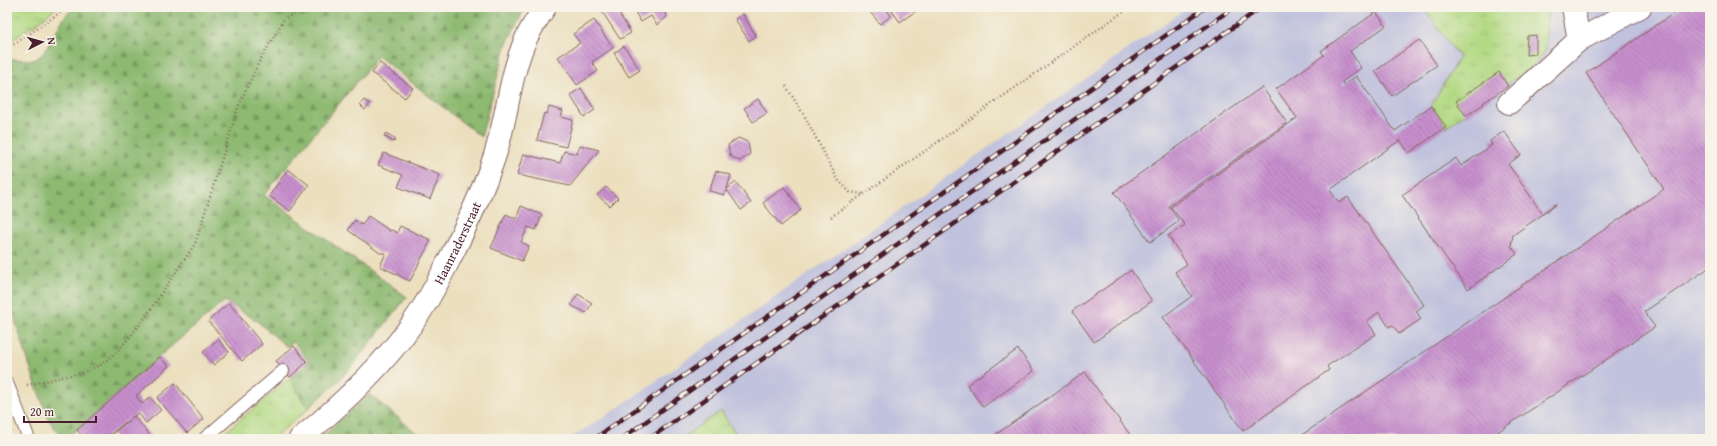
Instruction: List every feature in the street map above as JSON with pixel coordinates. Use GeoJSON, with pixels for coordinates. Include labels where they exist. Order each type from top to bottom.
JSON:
{"type":"FeatureCollection","features":[{"type":"Feature","properties":{"kind":"street","name":"Haanraderstraat"},"geometry":{"type":"LineString","coordinates":[[300,439],[323,420],[388,355],[413,323],[433,290],[469,223],[484,187],[497,149],[517,64],[525,40],[544,7]]}},
{"type":"Feature","properties":{"kind":"street"},"geometry":{"type":"LineString","coordinates":[[1573,7],[1579,40]]}},
{"type":"Feature","properties":{"kind":"street"},"geometry":{"type":"LineString","coordinates":[[1509,103],[1579,40],[1640,7]]}},
{"type":"Feature","properties":{"kind":"lane"},"geometry":{"type":"LineString","coordinates":[[204,439],[284,371]]}},
{"type":"Feature","properties":{"kind":"lane"},"geometry":{"type":"LineString","coordinates":[[8,386],[29,439]]}},
{"type":"Feature","properties":{"kind":"path"},"geometry":{"type":"LineString","coordinates":[[7,48],[54,17],[66,7]]}},
{"type":"Feature","properties":{"kind":"path"},"geometry":{"type":"LineString","coordinates":[[8,386],[84,372],[102,364],[117,352],[142,322],[195,244],[239,105],[258,64],[284,19],[305,7]]}},
{"type":"Feature","properties":{"kind":"path"},"geometry":{"type":"LineString","coordinates":[[831,217],[1130,7]]}},
{"type":"Feature","properties":{"kind":"path"},"geometry":{"type":"LineString","coordinates":[[786,86],[805,117],[838,180],[850,192],[863,194]]}},
{"type":"Feature","properties":{"kind":"shaded area"},"geometry":{"type":"Polygon","coordinates":[[[1188,7],[1710,7],[1710,439],[739,439],[721,411],[680,439],[569,439],[615,410],[1188,7]]]}},
{"type":"Feature","properties":{"kind":"green space"},"geometry":{"type":"Polygon","coordinates":[[[7,7],[57,7],[36,24],[7,43],[7,7]]]}},
{"type":"Feature","properties":{"kind":"green space"},"geometry":{"type":"Polygon","coordinates":[[[75,7],[525,7],[506,45],[481,137],[378,56],[264,195],[407,297],[345,374],[308,409],[290,378],[309,362],[294,342],[287,347],[257,321],[225,301],[162,354],[75,431],[63,439],[49,420],[16,323],[7,285],[7,59],[34,60],[43,54],[65,16],[75,7]]]}},
{"type":"Feature","properties":{"kind":"green space"},"geometry":{"type":"Polygon","coordinates":[[[1423,7],[1547,7],[1546,51],[1532,67],[1446,127],[1431,106],[1459,57],[1423,7]]]}},
{"type":"Feature","properties":{"kind":"green space"},"geometry":{"type":"Polygon","coordinates":[[[290,378],[308,409],[272,439],[217,439],[290,378]]]}},
{"type":"Feature","properties":{"kind":"green space"},"geometry":{"type":"Polygon","coordinates":[[[369,394],[424,439],[320,439],[369,394]]]}},
{"type":"Feature","properties":{"kind":"green space"},"geometry":{"type":"Polygon","coordinates":[[[721,411],[739,439],[680,439],[721,411]]]}},
{"type":"Feature","properties":{"kind":"building"},"geometry":{"type":"Polygon","coordinates":[[[599,7],[664,7],[662,8],[667,17],[657,25],[651,16],[641,22],[633,9],[626,11],[620,15],[631,33],[620,39],[599,7]]]}},
{"type":"Feature","properties":{"kind":"building"},"geometry":{"type":"Polygon","coordinates":[[[866,7],[885,7],[891,16],[880,24],[866,7]]]}},
{"type":"Feature","properties":{"kind":"building"},"geometry":{"type":"Polygon","coordinates":[[[889,7],[913,7],[916,11],[900,22],[889,7]]]}},
{"type":"Feature","properties":{"kind":"building"},"geometry":{"type":"Polygon","coordinates":[[[1683,7],[1710,7],[1710,267],[1644,312],[1655,327],[1487,439],[1296,439],[1664,189],[1586,73],[1683,7]]]}},
{"type":"Feature","properties":{"kind":"building"},"geometry":{"type":"Polygon","coordinates":[[[1376,12],[1386,26],[1350,51],[1361,68],[1342,82],[1344,85],[1356,76],[1395,131],[1431,106],[1446,127],[1409,153],[1400,140],[1330,190],[1339,203],[1348,197],[1424,305],[1416,311],[1421,319],[1399,334],[1393,325],[1389,327],[1379,312],[1367,321],[1376,334],[1327,366],[1329,370],[1243,431],[1163,317],[1192,296],[1175,272],[1187,264],[1168,236],[1185,225],[1171,207],[1297,118],[1276,89],[1324,55],[1321,51],[1376,12]]]}},
{"type":"Feature","properties":{"kind":"building"},"geometry":{"type":"Polygon","coordinates":[[[743,14],[756,36],[749,41],[735,19],[743,14]]]}},
{"type":"Feature","properties":{"kind":"building"},"geometry":{"type":"Polygon","coordinates":[[[594,20],[613,48],[592,62],[598,71],[577,85],[558,57],[580,43],[573,34],[594,20]]]}},
{"type":"Feature","properties":{"kind":"building"},"geometry":{"type":"Polygon","coordinates":[[[1536,35],[1536,54],[1526,55],[1527,36],[1536,35]]]}},
{"type":"Feature","properties":{"kind":"building"},"geometry":{"type":"Polygon","coordinates":[[[1419,40],[1437,65],[1392,96],[1375,71],[1419,40]]]}},
{"type":"Feature","properties":{"kind":"building"},"geometry":{"type":"Polygon","coordinates":[[[624,46],[640,70],[629,77],[614,53],[624,46]]]}},
{"type":"Feature","properties":{"kind":"building"},"geometry":{"type":"Polygon","coordinates":[[[380,63],[413,88],[405,98],[372,73],[380,63]]]}},
{"type":"Feature","properties":{"kind":"building"},"geometry":{"type":"Polygon","coordinates":[[[1499,72],[1508,86],[1466,116],[1456,101],[1499,72]]]}},
{"type":"Feature","properties":{"kind":"building"},"geometry":{"type":"Polygon","coordinates":[[[1262,87],[1287,123],[1169,206],[1179,221],[1150,242],[1114,192],[1262,87]]]}},
{"type":"Feature","properties":{"kind":"building"},"geometry":{"type":"Polygon","coordinates":[[[581,88],[595,110],[584,117],[570,95],[581,88]]]}},
{"type":"Feature","properties":{"kind":"building"},"geometry":{"type":"Polygon","coordinates":[[[758,99],[767,113],[753,122],[744,108],[758,99]]]}},
{"type":"Feature","properties":{"kind":"building"},"geometry":{"type":"Polygon","coordinates":[[[364,100],[370,104],[365,110],[360,105],[364,100]]]}},
{"type":"Feature","properties":{"kind":"building"},"geometry":{"type":"Polygon","coordinates":[[[549,107],[563,111],[561,117],[573,120],[566,147],[537,140],[544,113],[547,114],[549,107]]]}},
{"type":"Feature","properties":{"kind":"building"},"geometry":{"type":"Polygon","coordinates":[[[1504,131],[1521,155],[1508,164],[1542,213],[1555,204],[1556,205],[1513,235],[1511,246],[1517,254],[1468,289],[1402,195],[1456,158],[1461,166],[1492,145],[1490,141],[1504,131]]]}},
{"type":"Feature","properties":{"kind":"building"},"geometry":{"type":"Polygon","coordinates":[[[386,133],[396,139],[394,142],[384,136],[386,133]]]}},
{"type":"Feature","properties":{"kind":"building"},"geometry":{"type":"Polygon","coordinates":[[[738,138],[748,142],[750,154],[740,161],[730,156],[728,145],[738,138]]]}},
{"type":"Feature","properties":{"kind":"building"},"geometry":{"type":"Polygon","coordinates":[[[580,145],[599,150],[570,186],[517,175],[523,154],[560,163],[564,151],[577,154],[580,145]]]}},
{"type":"Feature","properties":{"kind":"building"},"geometry":{"type":"Polygon","coordinates":[[[384,153],[440,175],[430,199],[398,187],[403,175],[378,165],[384,153]]]}},
{"type":"Feature","properties":{"kind":"building"},"geometry":{"type":"Polygon","coordinates":[[[288,169],[309,185],[290,211],[269,196],[288,169]]]}},
{"type":"Feature","properties":{"kind":"building"},"geometry":{"type":"Polygon","coordinates":[[[716,171],[731,175],[727,189],[736,182],[751,203],[741,210],[727,190],[725,195],[709,191],[716,171]]]}},
{"type":"Feature","properties":{"kind":"building"},"geometry":{"type":"Polygon","coordinates":[[[606,187],[618,198],[610,206],[597,195],[606,187]]]}},
{"type":"Feature","properties":{"kind":"building"},"geometry":{"type":"Polygon","coordinates":[[[784,187],[801,210],[781,226],[763,203],[784,187]]]}},
{"type":"Feature","properties":{"kind":"building"},"geometry":{"type":"Polygon","coordinates":[[[521,206],[542,215],[536,230],[528,227],[521,242],[529,246],[522,261],[491,248],[506,214],[516,219],[521,206]]]}},
{"type":"Feature","properties":{"kind":"building"},"geometry":{"type":"Polygon","coordinates":[[[368,216],[390,231],[392,230],[397,233],[400,226],[431,240],[410,281],[380,266],[386,253],[380,253],[348,230],[355,220],[362,225],[368,216]]]}},
{"type":"Feature","properties":{"kind":"building"},"geometry":{"type":"Polygon","coordinates":[[[1131,270],[1152,301],[1094,342],[1072,311],[1131,270]]]}},
{"type":"Feature","properties":{"kind":"building"},"geometry":{"type":"Polygon","coordinates":[[[578,294],[592,303],[586,313],[571,305],[578,294]]]}},
{"type":"Feature","properties":{"kind":"building"},"geometry":{"type":"Polygon","coordinates":[[[229,303],[262,344],[242,361],[208,321],[229,303]]]}},
{"type":"Feature","properties":{"kind":"building"},"geometry":{"type":"Polygon","coordinates":[[[218,339],[229,352],[214,365],[203,352],[218,339]]]}},
{"type":"Feature","properties":{"kind":"building"},"geometry":{"type":"Polygon","coordinates":[[[294,346],[307,362],[290,377],[276,361],[294,346]]]}},
{"type":"Feature","properties":{"kind":"building"},"geometry":{"type":"Polygon","coordinates":[[[1018,349],[1034,371],[983,407],[967,385],[1018,349]]]}},
{"type":"Feature","properties":{"kind":"building"},"geometry":{"type":"Polygon","coordinates":[[[160,357],[169,366],[136,396],[142,404],[150,397],[161,410],[146,423],[138,413],[104,439],[85,439],[77,430],[160,357]]]}},
{"type":"Feature","properties":{"kind":"building"},"geometry":{"type":"Polygon","coordinates":[[[1085,372],[1133,439],[998,439],[995,435],[1085,372]]]}},
{"type":"Feature","properties":{"kind":"building"},"geometry":{"type":"Polygon","coordinates":[[[175,383],[204,419],[187,433],[157,398],[175,383]]]}},
{"type":"Feature","properties":{"kind":"building"},"geometry":{"type":"Polygon","coordinates":[[[134,416],[153,439],[117,439],[113,434],[134,416]]]}},
{"type":"Feature","properties":{"kind":"railway"},"geometry":{"type":"LineString","coordinates":[[594,439],[1206,7]]}},
{"type":"Feature","properties":{"kind":"railway"},"geometry":{"type":"LineString","coordinates":[[621,439],[1234,7]]}},
{"type":"Feature","properties":{"kind":"railway"},"geometry":{"type":"LineString","coordinates":[[649,439],[1262,7]]}}]}
